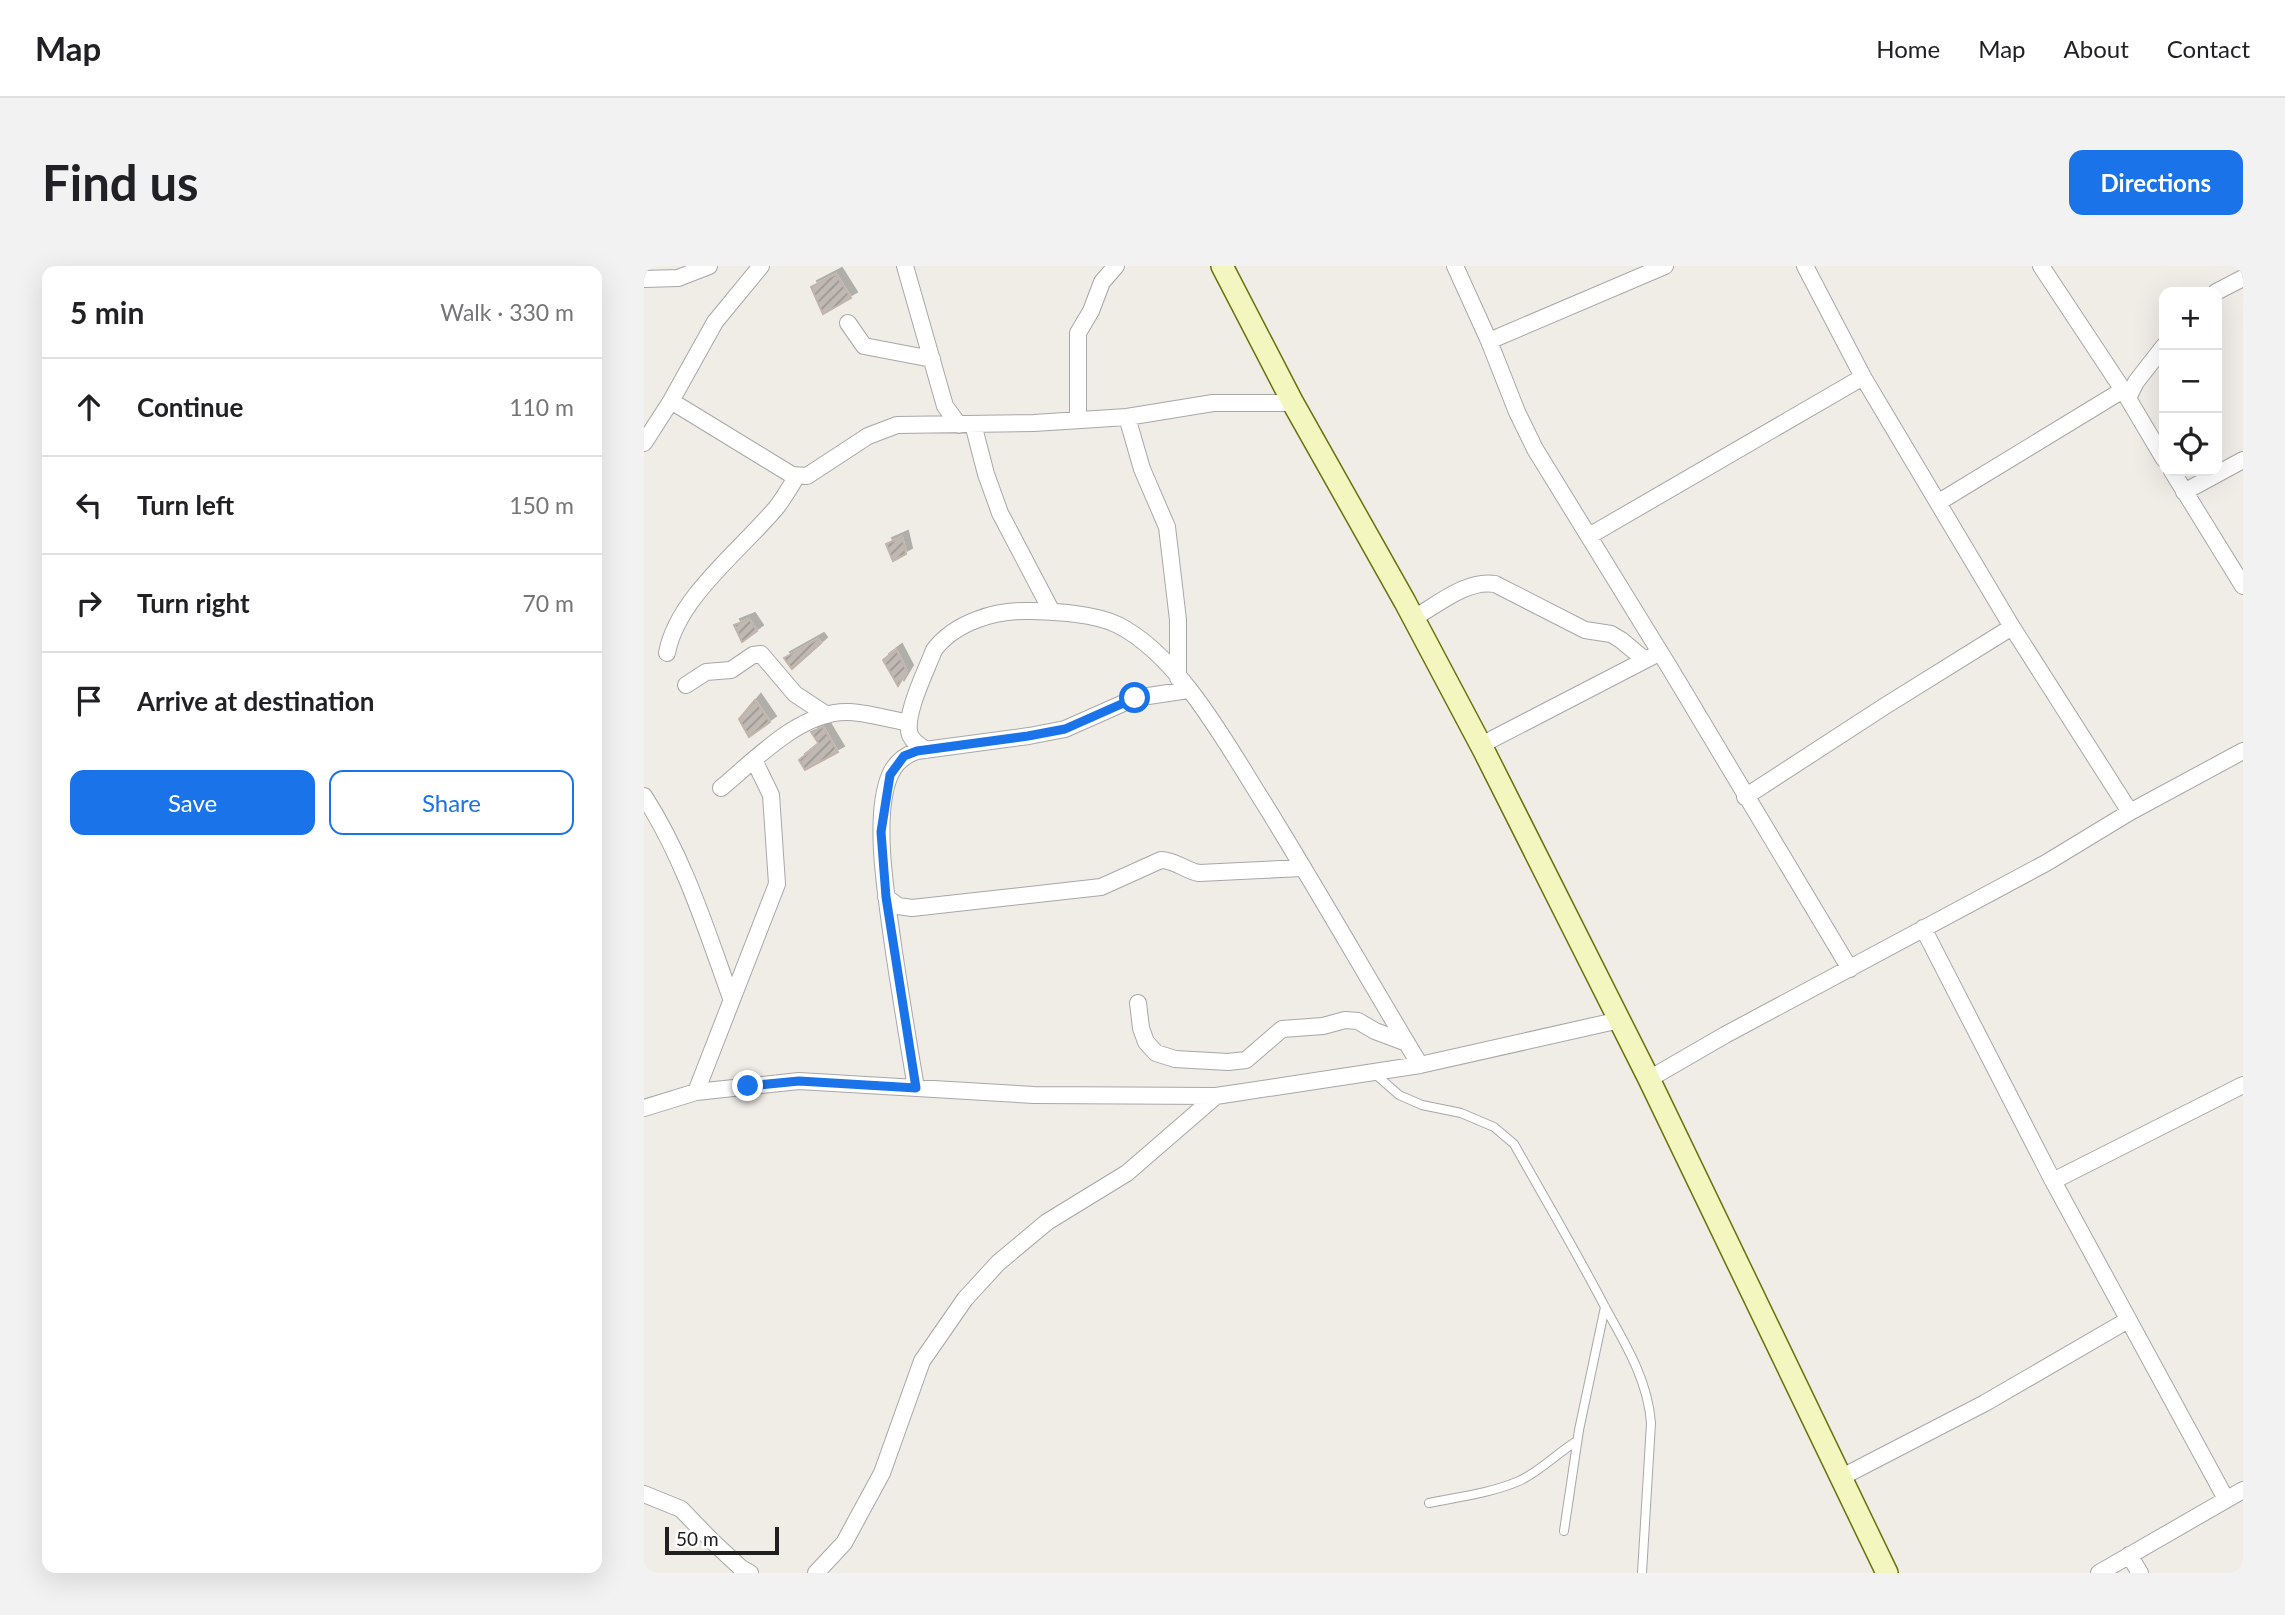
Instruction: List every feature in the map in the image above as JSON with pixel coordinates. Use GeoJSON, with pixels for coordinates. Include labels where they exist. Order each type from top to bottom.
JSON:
{"type":"FeatureCollection","features":[{"type":"Feature","properties":{"kind":"street"},"geometry":{"type":"LineString","coordinates":[[644,279],[678,278],[709,266]]}},
{"type":"Feature","properties":{"kind":"street"},"geometry":{"type":"LineString","coordinates":[[644,443],[715,322],[761,266]]}},
{"type":"Feature","properties":{"kind":"street"},"geometry":{"type":"LineString","coordinates":[[905,266],[945,406],[966,424],[1000,513],[1052,612]]}},
{"type":"Feature","properties":{"kind":"street"},"geometry":{"type":"LineString","coordinates":[[1078,420],[1079,333],[1102,282],[1116,266]]}},
{"type":"Feature","properties":{"kind":"street"},"geometry":{"type":"LineString","coordinates":[[1222,266],[1293,403],[1414,618],[1481,745],[1649,1079],[1886,1573]]}},
{"type":"Feature","properties":{"kind":"street"},"geometry":{"type":"LineString","coordinates":[[1455,266],[1535,449],[1589,536],[1653,656],[1745,797],[1850,970]]}},
{"type":"Feature","properties":{"kind":"street"},"geometry":{"type":"LineString","coordinates":[[1489,341],[1665,266]]}},
{"type":"Feature","properties":{"kind":"street"},"geometry":{"type":"LineString","coordinates":[[1805,266],[1864,377],[2012,627],[2130,813]]}},
{"type":"Feature","properties":{"kind":"street"},"geometry":{"type":"LineString","coordinates":[[2041,266],[2159,451]]}},
{"type":"Feature","properties":{"kind":"street"},"geometry":{"type":"LineString","coordinates":[[2222,289],[2243,278]]}},
{"type":"Feature","properties":{"kind":"street"},"geometry":{"type":"LineString","coordinates":[[849,323],[864,346],[932,359]]}},
{"type":"Feature","properties":{"kind":"street"},"geometry":{"type":"LineString","coordinates":[[1939,502],[2125,394],[2161,350]]}},
{"type":"Feature","properties":{"kind":"street"},"geometry":{"type":"LineString","coordinates":[[1589,536],[1864,377]]}},
{"type":"Feature","properties":{"kind":"street"},"geometry":{"type":"LineString","coordinates":[[671,401],[797,476],[807,476],[868,436],[910,424],[1078,420],[1127,417],[1213,403],[1293,403]]}},
{"type":"Feature","properties":{"kind":"street"},"geometry":{"type":"LineString","coordinates":[[1127,417],[1142,469],[1167,527],[1183,684]]}},
{"type":"Feature","properties":{"kind":"street"},"geometry":{"type":"LineString","coordinates":[[2184,492],[2243,460]]}},
{"type":"Feature","properties":{"kind":"street"},"geometry":{"type":"LineString","coordinates":[[667,653],[669,640],[682,612],[776,507],[797,476]]}},
{"type":"Feature","properties":{"kind":"street"},"geometry":{"type":"LineString","coordinates":[[2175,476],[2243,586]]}},
{"type":"Feature","properties":{"kind":"street"},"geometry":{"type":"LineString","coordinates":[[1414,618],[1468,587],[1495,584],[1585,630],[1611,634],[1653,656]]}},
{"type":"Feature","properties":{"kind":"street"},"geometry":{"type":"LineString","coordinates":[[926,750],[915,743],[908,723],[934,650],[961,627],[995,614],[1017,611],[1080,615],[1116,624],[1153,649],[1220,733],[1420,1065]]}},
{"type":"Feature","properties":{"kind":"street"},"geometry":{"type":"LineString","coordinates":[[1745,797],[2012,627]]}},
{"type":"Feature","properties":{"kind":"street"},"geometry":{"type":"LineString","coordinates":[[686,685],[706,672],[731,670],[747,659],[761,654],[765,655],[795,694],[827,715]]}},
{"type":"Feature","properties":{"kind":"street"},"geometry":{"type":"LineString","coordinates":[[1481,745],[1653,656]]}},
{"type":"Feature","properties":{"kind":"street"},"geometry":{"type":"LineString","coordinates":[[916,1088],[886,897],[881,832],[890,775],[904,756],[926,750],[1065,729],[1135,698],[1183,684]]}},
{"type":"Feature","properties":{"kind":"street"},"geometry":{"type":"LineString","coordinates":[[721,788],[768,748],[808,721],[848,712],[908,723]]}},
{"type":"Feature","properties":{"kind":"street"},"geometry":{"type":"LineString","coordinates":[[1649,1079],[1725,1035],[2046,863],[2243,751]]}},
{"type":"Feature","properties":{"kind":"street"},"geometry":{"type":"LineString","coordinates":[[696,1092],[777,884],[771,794],[754,760]]}},
{"type":"Feature","properties":{"kind":"street"},"geometry":{"type":"LineString","coordinates":[[644,796],[670,839],[731,998]]}},
{"type":"Feature","properties":{"kind":"street"},"geometry":{"type":"LineString","coordinates":[[886,897],[898,905],[912,908],[1101,887],[1161,860],[1168,860],[1188,871],[1199,873],[1303,868]]}},
{"type":"Feature","properties":{"kind":"street"},"geometry":{"type":"LineString","coordinates":[[1923,928],[2053,1181],[2226,1499]]}},
{"type":"Feature","properties":{"kind":"street"},"geometry":{"type":"LineString","coordinates":[[1138,1003],[1146,1042],[1156,1053],[1175,1059],[1227,1062],[1246,1060],[1282,1029],[1323,1026],[1345,1020],[1358,1021],[1375,1031],[1407,1042]]}},
{"type":"Feature","properties":{"kind":"street"},"geometry":{"type":"LineString","coordinates":[[644,1108],[696,1092],[799,1081],[1034,1095],[1216,1096],[1420,1065],[1620,1020]]}},
{"type":"Feature","properties":{"kind":"street"},"geometry":{"type":"LineString","coordinates":[[2053,1181],[2243,1085]]}},
{"type":"Feature","properties":{"kind":"street"},"geometry":{"type":"LineString","coordinates":[[816,1573],[845,1544],[881,1473],[922,1361],[965,1299],[998,1263],[1047,1222],[1127,1172],[1216,1096]]}},
{"type":"Feature","properties":{"kind":"street"},"geometry":{"type":"LineString","coordinates":[[1840,1478],[1985,1403],[2128,1320]]}},
{"type":"Feature","properties":{"kind":"street"},"geometry":{"type":"LineString","coordinates":[[2099,1573],[2243,1490]]}},
{"type":"Feature","properties":{"kind":"street"},"geometry":{"type":"LineString","coordinates":[[644,1494],[681,1509],[710,1540],[750,1573]]}},
{"type":"Feature","properties":{"kind":"street"},"geometry":{"type":"LineString","coordinates":[[2129,1555],[2140,1573]]}},
{"type":"Feature","properties":{"kind":"lane"},"geometry":{"type":"LineString","coordinates":[[1374,1072],[1399,1095],[1422,1105],[1461,1113],[1494,1127],[1514,1144],[1605,1307],[1642,1381],[1650,1406],[1642,1573]]}},
{"type":"Feature","properties":{"kind":"lane"},"geometry":{"type":"LineString","coordinates":[[1564,1531],[1577,1441],[1605,1307]]}},
{"type":"Feature","properties":{"kind":"lane"},"geometry":{"type":"LineString","coordinates":[[1429,1503],[1500,1488],[1518,1481],[1577,1441]]}},
{"type":"Feature","properties":{"kind":"building"},"geometry":{"type":"Polygon","coordinates":[[[836,274],[851,298],[823,314],[811,287],[836,274]]]}},
{"type":"Feature","properties":{"kind":"building"},"geometry":{"type":"Polygon","coordinates":[[[902,537],[906,554],[893,561],[886,544],[902,537]]]}},
{"type":"Feature","properties":{"kind":"building"},"geometry":{"type":"Polygon","coordinates":[[[749,619],[757,631],[742,642],[734,625],[749,619]]]}},
{"type":"Feature","properties":{"kind":"building"},"geometry":{"type":"Polygon","coordinates":[[[818,639],[821,643],[792,669],[784,658],[818,639]]]}},
{"type":"Feature","properties":{"kind":"building"},"geometry":{"type":"Polygon","coordinates":[[[896,650],[907,671],[898,686],[883,660],[896,650]]]}},
{"type":"Feature","properties":{"kind":"building"},"geometry":{"type":"Polygon","coordinates":[[[755,700],[770,722],[749,737],[739,719],[755,700]]]}},
{"type":"Feature","properties":{"kind":"building"},"geometry":{"type":"Polygon","coordinates":[[[823,727],[838,752],[805,770],[799,760],[819,744],[811,732],[823,727]]]}},
{"type":"Feature","properties":{"kind":"route"},"geometry":{"type":"LineString","coordinates":[[748,1086],[799,1081],[916,1088],[886,897],[881,832],[885,793],[890,775],[904,756],[917,751],[1065,729],[1135,698]]}}]}
